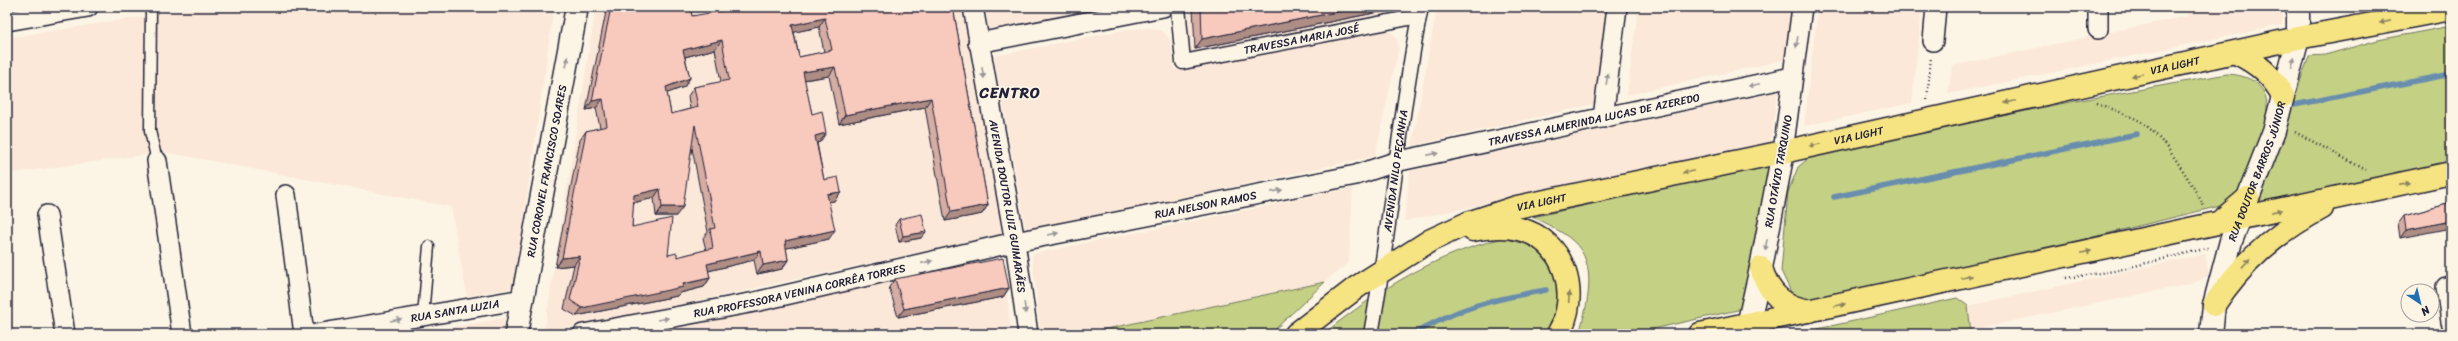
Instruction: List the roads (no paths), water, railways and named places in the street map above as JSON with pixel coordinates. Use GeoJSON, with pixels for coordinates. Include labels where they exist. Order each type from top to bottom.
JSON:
{"type":"FeatureCollection","features":[{"type":"Feature","properties":{"kind":"main road","name":"RUA CORONEL FRANCISCO SOARES"},"geometry":{"type":"LineString","coordinates":[[516,334],[577,7]]}},
{"type":"Feature","properties":{"kind":"main road","name":"RUA DOUTOR BARROS JÚNIOR"},"geometry":{"type":"LineString","coordinates":[[2210,334],[2214,305],[2231,241],[2277,122],[2298,38],[2298,7]]}},
{"type":"Feature","properties":{"kind":"main road","name":"VIA LIGHT"},"geometry":{"type":"LineString","coordinates":[[1296,334],[1336,302],[1431,240],[1468,223],[1517,207],[1783,152],[2236,53],[2298,38],[2451,9]]}},
{"type":"Feature","properties":{"kind":"main road"},"geometry":{"type":"LineString","coordinates":[[2236,53],[2256,64],[2275,83],[2283,96]]}},
{"type":"Feature","properties":{"kind":"main road","name":"RUA OTÁVIO TARQUINO"},"geometry":{"type":"LineString","coordinates":[[1747,329],[1761,268],[1783,152]]}},
{"type":"Feature","properties":{"kind":"main road"},"geometry":{"type":"LineString","coordinates":[[1700,334],[1747,329],[1811,311],[2451,173]]}},
{"type":"Feature","properties":{"kind":"main road"},"geometry":{"type":"LineString","coordinates":[[2214,305],[2238,272],[2256,253],[2298,222],[2342,197]]}},
{"type":"Feature","properties":{"kind":"main road"},"geometry":{"type":"LineString","coordinates":[[2215,224],[2238,209],[2248,198]]}},
{"type":"Feature","properties":{"kind":"main road"},"geometry":{"type":"LineString","coordinates":[[1431,240],[1496,227],[1520,229],[1538,238],[1558,258],[1570,287],[1568,309],[1558,334]]}},
{"type":"Feature","properties":{"kind":"main road"},"geometry":{"type":"LineString","coordinates":[[1761,268],[1768,286],[1776,298],[1794,308],[1811,311]]}},
{"type":"Feature","properties":{"kind":"street"},"geometry":{"type":"LineString","coordinates":[[7,21],[88,7]]}},
{"type":"Feature","properties":{"kind":"street","name":"AVENIDA DOUTOR LUIZ GUIMARÃES"},"geometry":{"type":"LineString","coordinates":[[972,7],[1015,242],[1028,334]]}},
{"type":"Feature","properties":{"kind":"street"},"geometry":{"type":"LineString","coordinates":[[978,43],[1163,7]]}},
{"type":"Feature","properties":{"kind":"street","name":"TRAVESSA MARIA JOSÉ"},"geometry":{"type":"LineString","coordinates":[[1178,7],[1183,62],[1420,11]]}},
{"type":"Feature","properties":{"kind":"street"},"geometry":{"type":"LineString","coordinates":[[1603,118],[1617,7]]}},
{"type":"Feature","properties":{"kind":"street","name":"RUA OTÁVIO TARQUINO"},"geometry":{"type":"LineString","coordinates":[[1783,152],[1802,7]]}},
{"type":"Feature","properties":{"kind":"street"},"geometry":{"type":"LineString","coordinates":[[1933,41],[1936,7]]}},
{"type":"Feature","properties":{"kind":"street"},"geometry":{"type":"LineString","coordinates":[[2098,7],[2098,29]]}},
{"type":"Feature","properties":{"kind":"street","name":"AVENIDA NILO PEÇANHA"},"geometry":{"type":"LineString","coordinates":[[1371,334],[1382,271],[1395,162],[1420,11]]}},
{"type":"Feature","properties":{"kind":"street","name":"TRAVESSA ALMERINDA LUCAS DE AZEREDO"},"geometry":{"type":"LineString","coordinates":[[1395,162],[1792,77]]}},
{"type":"Feature","properties":{"kind":"street"},"geometry":{"type":"LineString","coordinates":[[157,161],[182,334]]}},
{"type":"Feature","properties":{"kind":"street","name":"RUA NELSON RAMOS"},"geometry":{"type":"LineString","coordinates":[[1015,242],[1356,175],[1395,162]]}},
{"type":"Feature","properties":{"kind":"street"},"geometry":{"type":"LineString","coordinates":[[286,195],[304,334]]}},
{"type":"Feature","properties":{"kind":"street"},"geometry":{"type":"LineString","coordinates":[[47,215],[65,334]]}},
{"type":"Feature","properties":{"kind":"street","name":"RUA PROFESSORA VENINA CORRÊA TORRES"},"geometry":{"type":"LineString","coordinates":[[583,334],[755,302],[1015,242]]}},
{"type":"Feature","properties":{"kind":"street"},"geometry":{"type":"LineString","coordinates":[[2446,287],[2451,322]]}},
{"type":"Feature","properties":{"kind":"street","name":"RUA SANTA LUZIA"},"geometry":{"type":"LineString","coordinates":[[316,334],[523,299]]}},
{"type":"Feature","properties":{"kind":"lane"},"geometry":{"type":"LineString","coordinates":[[151,7],[150,131],[157,161]]}},
{"type":"Feature","properties":{"kind":"lane"},"geometry":{"type":"LineString","coordinates":[[424,316],[428,246]]}},
{"type":"Feature","properties":{"kind":"waterway"},"geometry":{"type":"LineString","coordinates":[[2294,105],[2451,74]]}},
{"type":"Feature","properties":{"kind":"waterway"},"geometry":{"type":"LineString","coordinates":[[1834,197],[2137,134]]}},
{"type":"Feature","properties":{"kind":"waterway"},"geometry":{"type":"LineString","coordinates":[[1414,334],[1446,317],[1477,305],[1546,290]]}},
{"type":"Feature","properties":{"kind":"district","name":"CENTRO"},"geometry":{"type":"Point","coordinates":[1010,93]}}]}
